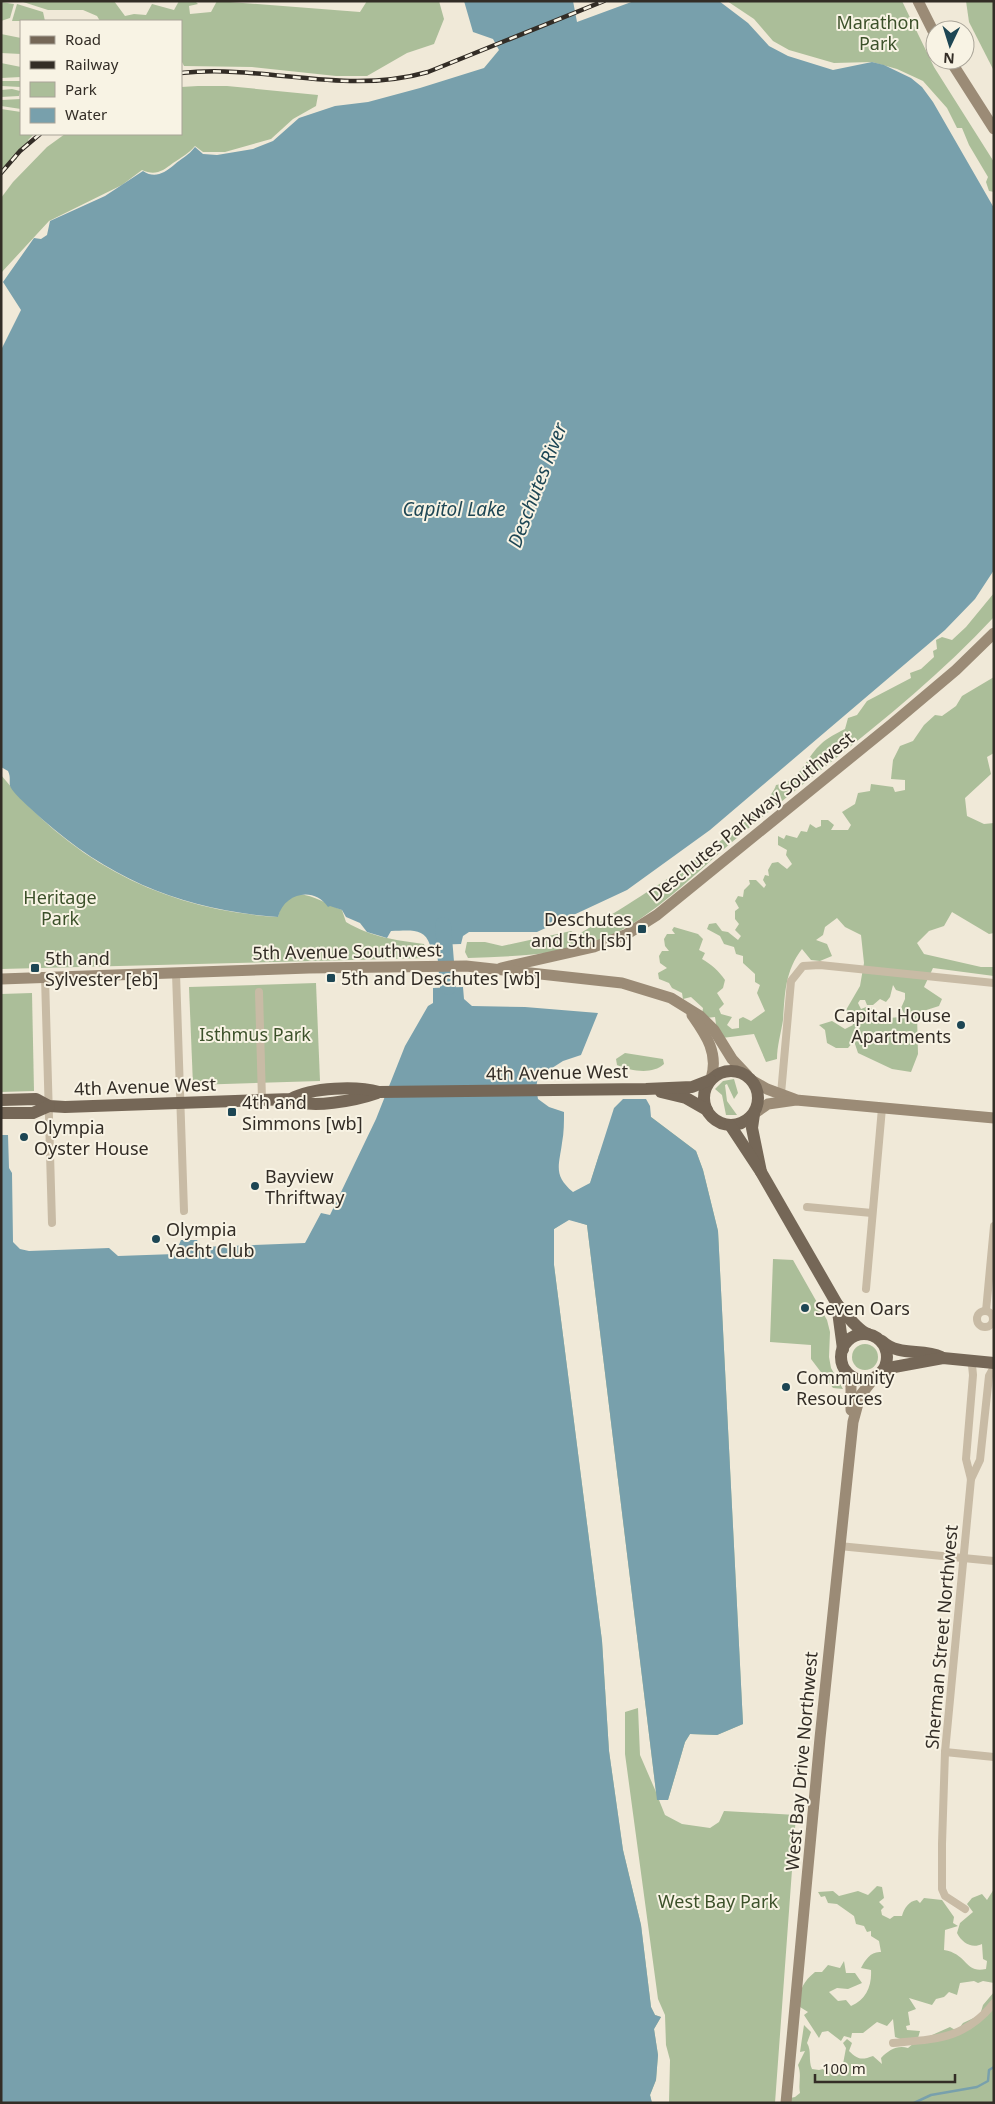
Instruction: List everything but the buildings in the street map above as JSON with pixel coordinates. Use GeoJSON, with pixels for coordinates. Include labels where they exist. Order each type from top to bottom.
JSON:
{"type":"FeatureCollection","features":[{"type":"Feature","properties":{"kind":"main road"},"geometry":{"type":"LineString","coordinates":[[646,1089],[707,1081],[724,1071],[732,1070],[750,1078],[759,1096],[752,1128],[761,1172]]}},
{"type":"Feature","properties":{"kind":"main road"},"geometry":{"type":"LineString","coordinates":[[707,1081],[704,1094],[707,1110]]}},
{"type":"Feature","properties":{"kind":"main road","name":"4th Avenue West"},"geometry":{"type":"LineString","coordinates":[[1,1100],[36,1099],[50,1106],[292,1099],[300,1094],[314,1091],[646,1089]]}},
{"type":"Feature","properties":{"kind":"main road"},"geometry":{"type":"LineString","coordinates":[[646,1089],[694,1102],[707,1110],[713,1118],[730,1125],[740,1124],[754,1113]]}},
{"type":"Feature","properties":{"kind":"main road"},"geometry":{"type":"LineString","coordinates":[[1,1113],[33,1113],[50,1106]]}},
{"type":"Feature","properties":{"kind":"main road"},"geometry":{"type":"LineString","coordinates":[[730,1125],[761,1172],[837,1304],[858,1329],[896,1350],[933,1354],[943,1358]]}},
{"type":"Feature","properties":{"kind":"main road"},"geometry":{"type":"LineString","coordinates":[[837,1304],[843,1349],[841,1356],[846,1371],[859,1379],[877,1376],[894,1367],[943,1358],[994,1363]]}},
{"type":"Feature","properties":{"kind":"main road"},"geometry":{"type":"LineString","coordinates":[[843,1349],[853,1337],[868,1334]]}},
{"type":"Feature","properties":{"kind":"main road"},"geometry":{"type":"LineString","coordinates":[[877,1376],[887,1361],[885,1347],[881,1341]]}},
{"type":"Feature","properties":{"kind":"street"},"geometry":{"type":"LineString","coordinates":[[918,1],[928,20]]}},
{"type":"Feature","properties":{"kind":"street"},"geometry":{"type":"LineString","coordinates":[[956,70],[994,129]]}},
{"type":"Feature","properties":{"kind":"street","name":"Deschutes Parkway Southwest"},"geometry":{"type":"LineString","coordinates":[[498,968],[594,948],[627,934],[657,915],[928,694],[978,650],[994,633]]}},
{"type":"Feature","properties":{"kind":"street"},"geometry":{"type":"LineString","coordinates":[[781,1094],[792,981],[803,966],[820,965],[994,982]]}},
{"type":"Feature","properties":{"kind":"street","name":"5th Avenue Southwest"},"geometry":{"type":"LineString","coordinates":[[1,979],[466,966],[498,968],[542,976],[596,980],[640,986],[687,1007],[708,1023],[732,1059],[750,1078]]}},
{"type":"Feature","properties":{"kind":"street"},"geometry":{"type":"LineString","coordinates":[[176,973],[184,1210]]}},
{"type":"Feature","properties":{"kind":"street"},"geometry":{"type":"LineString","coordinates":[[45,977],[52,1223]]}},
{"type":"Feature","properties":{"kind":"street"},"geometry":{"type":"LineString","coordinates":[[259,992],[262,1100]]}},
{"type":"Feature","properties":{"kind":"street"},"geometry":{"type":"LineString","coordinates":[[687,1007],[713,1052],[714,1069],[707,1081]]}},
{"type":"Feature","properties":{"kind":"street"},"geometry":{"type":"LineString","coordinates":[[750,1078],[766,1089],[796,1100]]}},
{"type":"Feature","properties":{"kind":"street"},"geometry":{"type":"LineString","coordinates":[[754,1113],[768,1104],[796,1100],[994,1118]]}},
{"type":"Feature","properties":{"kind":"street"},"geometry":{"type":"LineString","coordinates":[[866,1289],[882,1108]]}},
{"type":"Feature","properties":{"kind":"street"},"geometry":{"type":"LineString","coordinates":[[807,1207],[872,1213]]}},
{"type":"Feature","properties":{"kind":"street"},"geometry":{"type":"LineString","coordinates":[[986,1311],[994,1226]]}},
{"type":"Feature","properties":{"kind":"street","name":"Sherman Street Northwest"},"geometry":{"type":"LineString","coordinates":[[964,1910],[945,1896],[942,1888],[945,1752],[971,1479],[966,1459],[974,1375],[972,1365],[967,1360]]}},
{"type":"Feature","properties":{"kind":"street"},"geometry":{"type":"LineString","coordinates":[[971,1479],[980,1460],[989,1376],[994,1368]]}},
{"type":"Feature","properties":{"kind":"street","name":"West Bay Drive Northwest"},"geometry":{"type":"LineString","coordinates":[[846,1371],[851,1386],[853,1422]]}},
{"type":"Feature","properties":{"kind":"street","name":"West Bay Drive Northwest"},"geometry":{"type":"LineString","coordinates":[[786,2103],[839,1546],[853,1422],[860,1396],[877,1376]]}},
{"type":"Feature","properties":{"kind":"street"},"geometry":{"type":"LineString","coordinates":[[839,1546],[994,1560]]}},
{"type":"Feature","properties":{"kind":"street"},"geometry":{"type":"LineString","coordinates":[[945,1752],[994,1757]]}},
{"type":"Feature","properties":{"kind":"street"},"geometry":{"type":"LineString","coordinates":[[893,2043],[948,2035],[970,2028],[994,2003]]}},
{"type":"Feature","properties":{"kind":"green space"},"geometry":{"type":"Polygon","coordinates":[[[20,1],[114,1],[125,16],[134,14],[146,15],[152,4],[174,10],[179,1],[195,1],[198,4],[189,6],[190,14],[211,12],[217,1],[360,12],[367,1],[439,1],[444,19],[434,44],[407,53],[367,76],[336,76],[252,67],[184,66],[182,62],[182,20],[99,20],[97,16],[83,10],[48,10],[20,1]]]}},
{"type":"Feature","properties":{"kind":"green space","name":"Marathon Park"},"geometry":{"type":"Polygon","coordinates":[[[727,1],[902,1],[925,48],[925,70],[936,70],[994,162],[994,192],[989,191],[986,182],[988,177],[969,145],[962,128],[957,128],[947,108],[923,81],[897,69],[872,62],[834,63],[789,50],[773,41],[754,19],[727,1]]]}},
{"type":"Feature","properties":{"kind":"green space"},"geometry":{"type":"Polygon","coordinates":[[[966,1],[994,1],[994,71],[975,34],[975,20],[969,20],[966,1]]]}},
{"type":"Feature","properties":{"kind":"green space"},"geometry":{"type":"Polygon","coordinates":[[[1,2],[14,4],[10,18],[1,21],[1,2]]]}},
{"type":"Feature","properties":{"kind":"green space"},"geometry":{"type":"Polygon","coordinates":[[[17,4],[43,12],[45,20],[20,20],[12,21],[17,4]]]}},
{"type":"Feature","properties":{"kind":"green space"},"geometry":{"type":"Polygon","coordinates":[[[1,34],[20,38],[20,54],[1,53],[1,34]]]}},
{"type":"Feature","properties":{"kind":"green space"},"geometry":{"type":"Polygon","coordinates":[[[1,63],[20,67],[20,77],[1,78],[1,63]]]}},
{"type":"Feature","properties":{"kind":"green space"},"geometry":{"type":"Polygon","coordinates":[[[1,81],[20,81],[20,87],[1,86],[1,81]]]}},
{"type":"Feature","properties":{"kind":"green space"},"geometry":{"type":"Polygon","coordinates":[[[227,86],[318,95],[316,106],[293,119],[271,139],[225,152],[203,152],[195,146],[162,170],[151,173],[142,170],[122,185],[49,221],[1,273],[1,198],[13,182],[47,147],[64,135],[182,135],[182,87],[227,86]]]}},
{"type":"Feature","properties":{"kind":"green space"},"geometry":{"type":"Polygon","coordinates":[[[12,89],[20,91],[19,96],[1,97],[1,90],[12,89]]]}},
{"type":"Feature","properties":{"kind":"green space"},"geometry":{"type":"Polygon","coordinates":[[[20,99],[20,109],[1,106],[1,100],[20,99]]]}},
{"type":"Feature","properties":{"kind":"green space"},"geometry":{"type":"Polygon","coordinates":[[[1,109],[20,112],[20,135],[33,135],[28,140],[29,146],[17,151],[17,159],[4,166],[1,177],[1,109]]]}},
{"type":"Feature","properties":{"kind":"green space"},"geometry":{"type":"Polygon","coordinates":[[[994,593],[994,617],[934,676],[738,837],[674,893],[640,919],[603,939],[570,949],[537,954],[468,958],[465,952],[467,942],[485,942],[502,946],[571,931],[577,935],[623,908],[687,866],[746,821],[766,801],[776,785],[784,783],[797,774],[815,750],[826,740],[845,729],[848,718],[857,715],[867,701],[911,678],[910,673],[921,669],[934,657],[933,651],[937,649],[936,640],[942,637],[952,640],[966,627],[994,593]]]}},
{"type":"Feature","properties":{"kind":"green space"},"geometry":{"type":"Polygon","coordinates":[[[994,677],[994,753],[987,757],[991,774],[965,798],[967,816],[984,824],[994,823],[994,933],[989,934],[952,912],[944,926],[929,931],[917,943],[924,954],[981,967],[994,967],[994,976],[933,968],[924,987],[942,999],[939,1006],[917,1013],[918,1054],[911,1072],[892,1069],[858,1053],[854,1041],[848,1048],[836,1048],[827,1043],[825,1030],[819,1025],[832,1021],[845,1029],[853,1025],[846,1010],[860,986],[864,963],[861,935],[845,927],[837,918],[825,927],[823,935],[816,940],[827,944],[832,956],[820,961],[811,960],[802,949],[792,966],[785,991],[777,1059],[766,1062],[754,1034],[722,1038],[717,1031],[715,1017],[706,1018],[702,1015],[703,1008],[691,997],[683,999],[682,993],[672,988],[669,983],[659,979],[658,973],[667,968],[660,963],[659,956],[662,951],[669,951],[665,946],[664,939],[667,934],[675,934],[672,930],[674,927],[698,934],[703,939],[699,950],[705,953],[702,959],[715,968],[725,980],[723,988],[717,993],[724,1004],[719,1009],[721,1014],[732,1017],[727,1025],[732,1029],[739,1028],[739,1019],[743,1017],[751,1021],[765,1011],[757,993],[760,985],[755,982],[755,974],[743,963],[743,956],[736,954],[734,947],[724,944],[720,936],[707,929],[709,924],[716,923],[722,931],[728,932],[738,940],[741,936],[735,930],[739,924],[735,919],[735,911],[739,908],[735,901],[738,896],[743,897],[744,890],[750,884],[749,880],[756,880],[764,888],[766,885],[763,880],[765,875],[769,876],[768,870],[772,863],[778,862],[787,869],[792,864],[786,855],[787,850],[778,845],[778,836],[784,839],[786,835],[797,838],[801,831],[807,832],[810,824],[816,828],[821,826],[821,820],[828,820],[834,825],[831,830],[848,830],[851,825],[842,812],[855,804],[858,793],[870,791],[871,784],[893,787],[895,792],[905,790],[905,780],[891,779],[893,760],[900,746],[913,741],[924,725],[935,715],[942,716],[956,706],[962,696],[994,677]],[[893,985],[890,997],[886,1002],[880,999],[873,1005],[867,1005],[865,1000],[860,1000],[858,1003],[861,1009],[869,1006],[889,1018],[900,1017],[904,1013],[901,1008],[905,999],[905,993],[896,990],[893,985]]]}},
{"type":"Feature","properties":{"kind":"green space","name":"Heritage Park"},"geometry":{"type":"Polygon","coordinates":[[[1,775],[29,806],[58,833],[90,857],[124,876],[159,892],[197,904],[237,912],[278,917],[289,897],[306,895],[342,910],[346,922],[355,927],[393,939],[424,944],[428,958],[1,969],[1,775]]]}},
{"type":"Feature","properties":{"kind":"green space","name":"Isthmus Park"},"geometry":{"type":"Polygon","coordinates":[[[316,983],[320,1081],[193,1085],[189,987],[316,983]]]}},
{"type":"Feature","properties":{"kind":"green space"},"geometry":{"type":"Polygon","coordinates":[[[32,993],[34,1091],[1,1092],[1,994],[32,993]]]}},
{"type":"Feature","properties":{"kind":"green space"},"geometry":{"type":"Polygon","coordinates":[[[625,1053],[663,1059],[664,1064],[648,1071],[629,1069],[617,1065],[616,1059],[625,1053]]]}},
{"type":"Feature","properties":{"kind":"green space"},"geometry":{"type":"Polygon","coordinates":[[[734,1079],[738,1093],[734,1099],[727,1084],[725,1085],[727,1101],[737,1115],[726,1115],[722,1095],[715,1089],[723,1081],[734,1079]]]}},
{"type":"Feature","properties":{"kind":"green space","name":"West Bay Park"},"geometry":{"type":"Polygon","coordinates":[[[651,1117],[696,1151],[703,1170],[718,1231],[743,1724],[717,1735],[690,1734],[685,1742],[668,1800],[659,1800],[665,1815],[682,1824],[710,1828],[719,1822],[724,1811],[796,1815],[775,2103],[669,2103],[670,2060],[666,2045],[665,2015],[658,1999],[625,1754],[625,1712],[638,1708],[640,1755],[656,1792],[587,1225],[569,1219],[554,1229],[554,1265],[602,1641],[609,1751],[623,1850],[641,1925],[651,2007],[655,2015],[661,2017],[654,2029],[658,2055],[656,2080],[650,2095],[652,2103],[491,2103],[522,1222],[599,1205],[590,1184],[599,1155],[651,1117]]]}},
{"type":"Feature","properties":{"kind":"green space"},"geometry":{"type":"Polygon","coordinates":[[[773,1259],[793,1260],[827,1320],[830,1332],[829,1357],[831,1368],[843,1389],[833,1388],[811,1359],[811,1345],[770,1342],[773,1259]]]}},
{"type":"Feature","properties":{"kind":"green space"},"geometry":{"type":"Polygon","coordinates":[[[865,1344],[874,1348],[878,1357],[874,1366],[865,1370],[856,1366],[852,1357],[856,1348],[865,1344]]]}},
{"type":"Feature","properties":{"kind":"green space"},"geometry":{"type":"Polygon","coordinates":[[[877,1886],[882,1887],[884,1898],[879,1902],[884,1907],[881,1910],[882,1915],[890,1919],[894,1916],[902,1916],[907,1905],[914,1901],[917,1900],[920,1903],[924,1898],[942,1900],[954,1917],[953,1923],[958,1926],[945,1930],[944,1950],[958,1955],[974,1969],[979,1970],[986,1969],[987,1961],[983,1959],[982,1944],[975,1946],[968,1944],[957,1933],[960,1923],[973,1912],[967,1904],[972,1898],[982,1894],[987,1900],[994,1889],[994,1983],[983,1981],[978,1983],[974,1981],[960,1983],[957,1995],[949,1992],[944,1997],[936,1999],[932,2005],[909,1998],[916,2009],[908,2012],[910,2025],[906,2026],[907,2030],[920,2031],[918,2038],[903,2040],[895,2037],[893,2019],[887,2026],[877,2022],[863,2033],[852,2033],[851,2038],[844,2036],[841,2041],[828,2031],[822,2032],[819,2038],[804,2015],[808,2012],[800,2007],[800,1996],[804,1983],[815,1972],[822,1972],[828,1965],[840,1968],[844,1961],[846,1973],[855,1973],[862,1983],[848,1989],[837,1988],[829,1992],[838,2001],[846,2000],[851,2006],[861,2000],[869,1987],[871,1970],[861,1968],[866,1959],[874,1953],[881,1952],[879,1941],[871,1936],[871,1931],[867,1932],[864,1926],[856,1924],[854,1916],[837,1904],[828,1903],[825,1896],[821,1897],[818,1892],[833,1891],[839,1896],[858,1891],[868,1895],[877,1886]]]}},
{"type":"Feature","properties":{"kind":"green space"},"geometry":{"type":"Polygon","coordinates":[[[994,1992],[994,2103],[789,2103],[790,2098],[800,2093],[798,2065],[805,2051],[800,2052],[804,2025],[811,2032],[807,2043],[812,2069],[819,2070],[843,2064],[846,2048],[843,2043],[847,2039],[852,2043],[849,2051],[855,2056],[863,2059],[873,2056],[882,2064],[881,2058],[893,2049],[900,2047],[908,2048],[914,2043],[950,2027],[957,2031],[963,2023],[980,2015],[983,2005],[994,1992]]]}},
{"type":"Feature","properties":{"kind":"water","name":"Capitol Lake"},"geometry":{"type":"Polygon","coordinates":[[[464,1],[573,1],[577,22],[634,1],[719,1],[748,23],[769,46],[788,56],[833,70],[872,62],[884,65],[911,78],[922,87],[933,102],[994,208],[994,570],[975,599],[945,630],[710,830],[627,890],[537,932],[469,932],[463,936],[461,944],[430,945],[424,935],[415,931],[391,931],[387,938],[367,932],[360,923],[346,917],[342,910],[328,907],[315,896],[300,895],[293,898],[286,902],[278,917],[212,907],[151,889],[95,859],[68,841],[42,819],[10,786],[8,771],[1,767],[1,350],[21,310],[3,282],[34,238],[41,239],[47,235],[50,221],[105,196],[143,171],[152,175],[163,173],[195,147],[203,154],[217,155],[253,149],[273,141],[299,118],[335,106],[368,102],[420,88],[484,68],[499,50],[493,39],[473,32],[464,1]]]}},
{"type":"Feature","properties":{"kind":"water"},"geometry":{"type":"Polygon","coordinates":[[[463,987],[464,999],[472,1006],[525,1007],[598,1013],[581,1055],[563,1061],[538,1077],[536,1088],[538,1099],[549,1107],[564,1112],[559,1164],[562,1180],[573,1192],[590,1183],[614,1108],[623,1099],[646,1099],[650,1106],[651,1117],[696,1151],[703,1170],[718,1231],[743,1724],[717,1735],[690,1734],[685,1742],[668,1800],[657,1800],[587,1225],[569,1220],[554,1229],[554,1265],[602,1641],[609,1751],[623,1850],[641,1925],[651,2007],[655,2015],[661,2017],[654,2029],[658,2055],[656,2080],[650,2095],[652,2103],[1,2103],[1,1135],[8,1135],[9,1168],[12,1173],[13,1242],[20,1249],[29,1251],[109,1248],[118,1256],[175,1254],[181,1240],[197,1240],[201,1247],[305,1243],[321,1213],[330,1215],[376,1119],[405,1046],[428,1006],[433,1003],[433,988],[463,987]]]}},
{"type":"Feature","properties":{"kind":"waterway","name":"Deschutes River"},"geometry":{"type":"LineString","coordinates":[[443,925],[448,987]]}},
{"type":"Feature","properties":{"kind":"waterway"},"geometry":{"type":"LineString","coordinates":[[914,2103],[931,2095],[977,2087],[988,2081],[989,2070],[994,2067]]}},
{"type":"Feature","properties":{"kind":"railway"},"geometry":{"type":"LineString","coordinates":[[182,73],[244,72],[366,81],[397,79],[428,72],[604,1]]}},
{"type":"Feature","properties":{"kind":"railway"},"geometry":{"type":"LineString","coordinates":[[1,173],[20,151],[39,135]]}},
{"type":"Feature","properties":{"kind":"place","name":"Deschutes and 5th [sb]"},"geometry":{"type":"Point","coordinates":[642,929]}},
{"type":"Feature","properties":{"kind":"place","name":"5th and Sylvester [eb]"},"geometry":{"type":"Point","coordinates":[35,968]}},
{"type":"Feature","properties":{"kind":"place","name":"5th and Deschutes [wb]"},"geometry":{"type":"Point","coordinates":[331,978]}},
{"type":"Feature","properties":{"kind":"place","name":"Capital House Apartments"},"geometry":{"type":"Point","coordinates":[961,1025]}},
{"type":"Feature","properties":{"kind":"place","name":"4th and Simmons [wb]"},"geometry":{"type":"Point","coordinates":[232,1112]}},
{"type":"Feature","properties":{"kind":"place","name":"Olympia Oyster House"},"geometry":{"type":"Point","coordinates":[24,1137]}},
{"type":"Feature","properties":{"kind":"place","name":"Bayview Thriftway"},"geometry":{"type":"Point","coordinates":[255,1186]}},
{"type":"Feature","properties":{"kind":"place","name":"Olympia Yacht Club"},"geometry":{"type":"Point","coordinates":[156,1239]}},
{"type":"Feature","properties":{"kind":"place","name":"Seven Oars"},"geometry":{"type":"Point","coordinates":[805,1308]}},
{"type":"Feature","properties":{"kind":"place","name":"Community Resources"},"geometry":{"type":"Point","coordinates":[786,1387]}}]}
